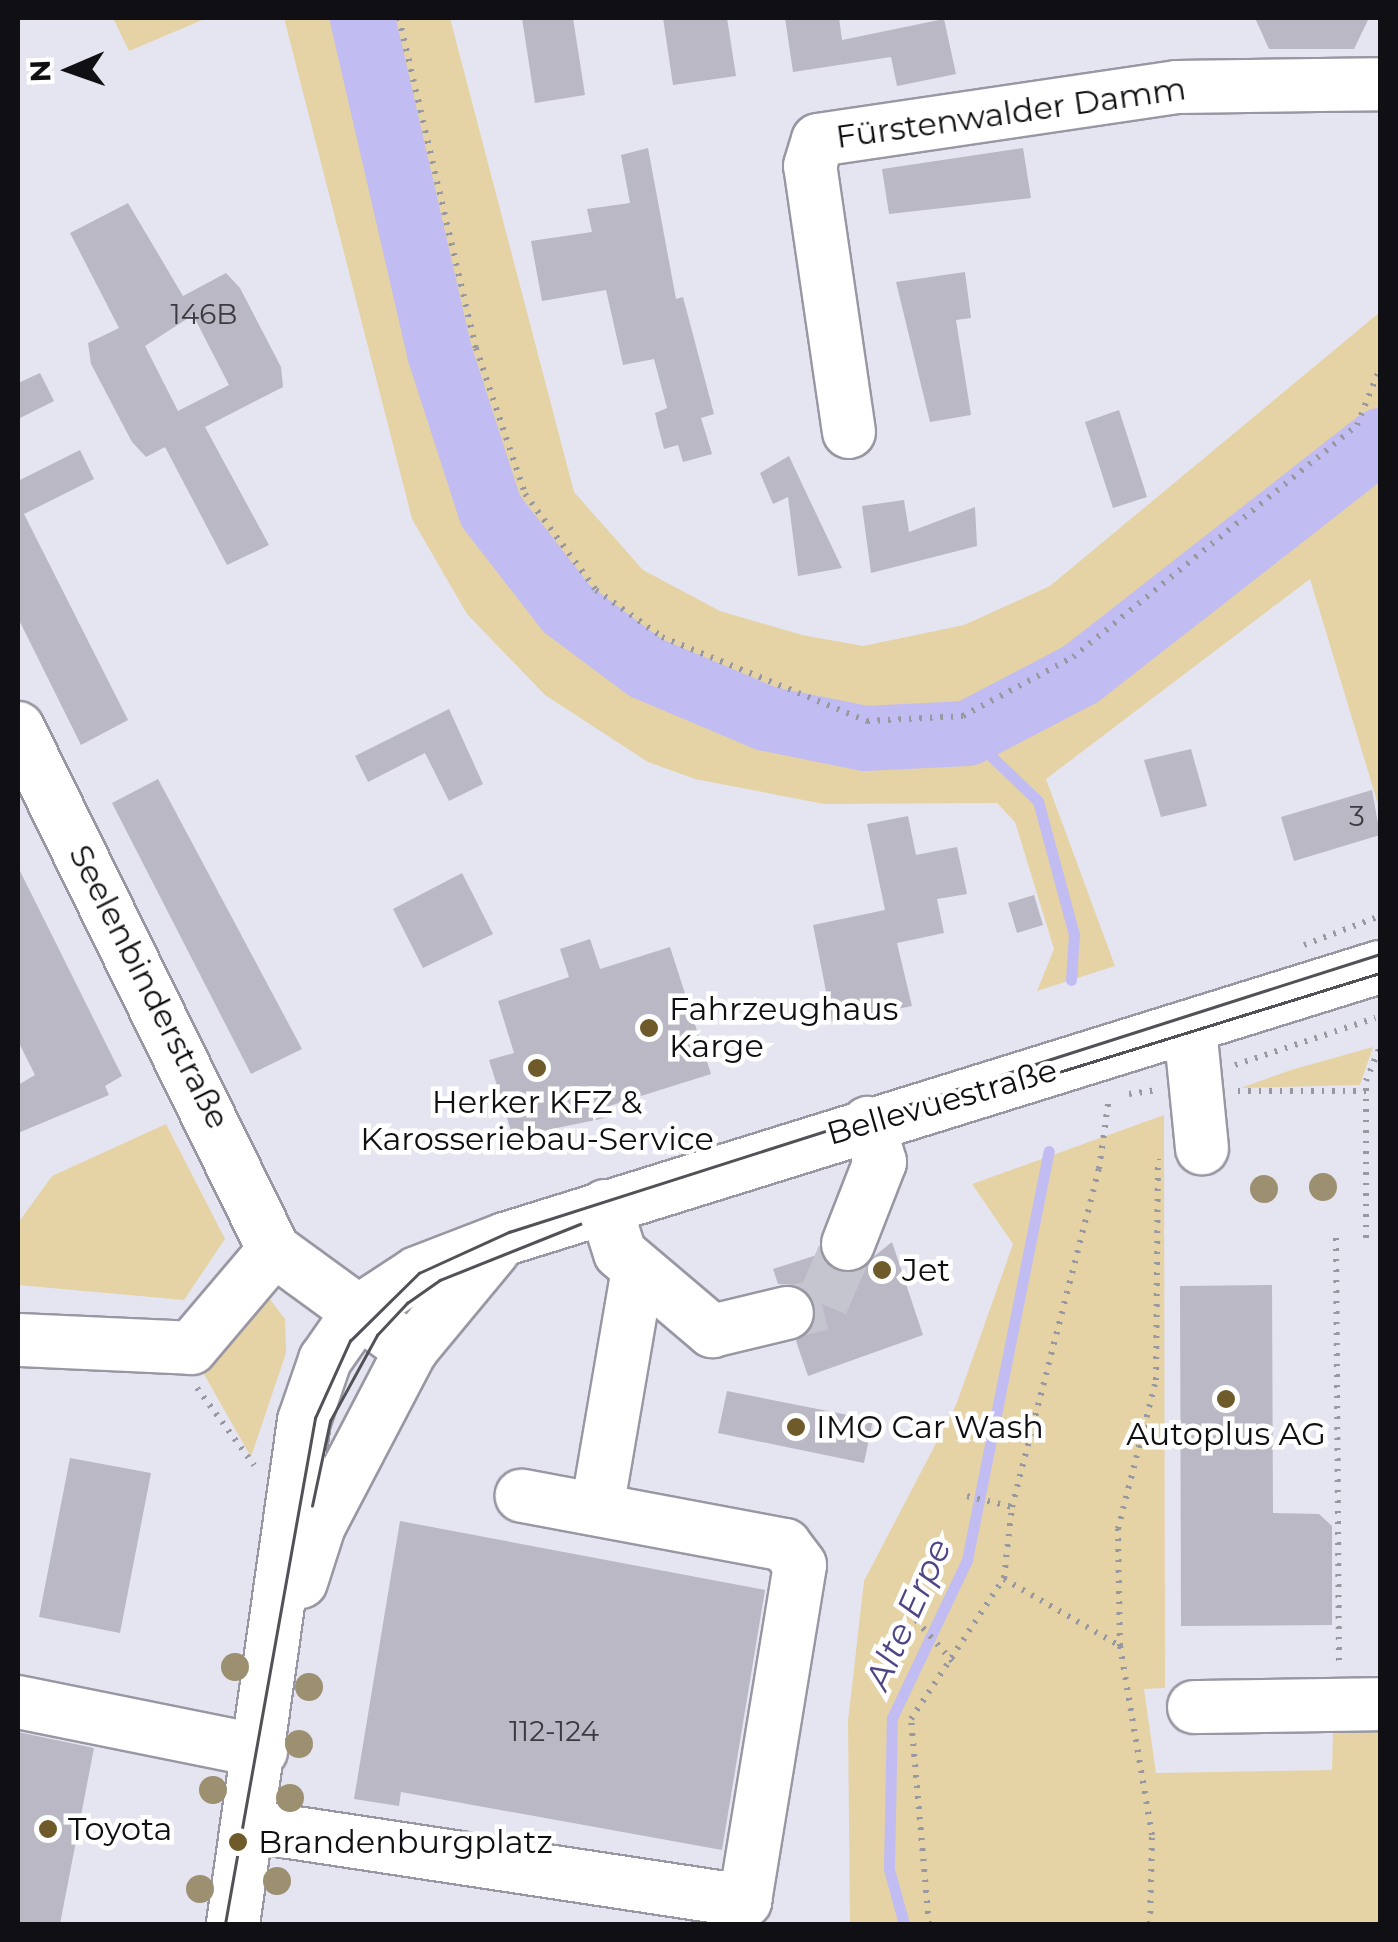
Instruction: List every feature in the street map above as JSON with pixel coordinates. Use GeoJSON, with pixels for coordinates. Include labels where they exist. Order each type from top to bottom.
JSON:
{"type":"FeatureCollection","features":[{"type":"Feature","properties":{"kind":"street","name":"Fürstenwalder Damm"},"geometry":{"type":"LineString","coordinates":[[849,432],[810,166],[818,140],[1177,87],[1380,84]]}},
{"type":"Feature","properties":{"kind":"street","name":"Seelenbinderstraße"},"geometry":{"type":"LineString","coordinates":[[18,728],[274,1250]]}},
{"type":"Feature","properties":{"kind":"street","name":"Bellevuestraße"},"geometry":{"type":"LineString","coordinates":[[505,1239],[868,1122],[1190,1028],[1380,967]]}},
{"type":"Feature","properties":{"kind":"street"},"geometry":{"type":"LineString","coordinates":[[1180,1147],[1190,1028]]}},
{"type":"Feature","properties":{"kind":"street"},"geometry":{"type":"LineString","coordinates":[[848,1244],[880,1162],[868,1122]]}},
{"type":"Feature","properties":{"kind":"street"},"geometry":{"type":"LineString","coordinates":[[605,1206],[620,1253],[712,1331],[787,1312]]}},
{"type":"Feature","properties":{"kind":"street"},"geometry":{"type":"LineString","coordinates":[[233,1924],[274,1667],[277,1576],[304,1421],[325,1360],[358,1311],[418,1273],[505,1239]]}},
{"type":"Feature","properties":{"kind":"street"},"geometry":{"type":"LineString","coordinates":[[274,1667],[319,1526],[410,1350],[505,1239]]}},
{"type":"Feature","properties":{"kind":"street"},"geometry":{"type":"LineString","coordinates":[[18,1340],[192,1348],[274,1250],[410,1350]]}},
{"type":"Feature","properties":{"kind":"street"},"geometry":{"type":"LineString","coordinates":[[597,1510],[638,1269]]}},
{"type":"Feature","properties":{"kind":"street"},"geometry":{"type":"LineString","coordinates":[[250,1826],[745,1901],[800,1565],[784,1545],[522,1496]]}},
{"type":"Feature","properties":{"kind":"street"},"geometry":{"type":"LineString","coordinates":[[18,1702],[262,1751]]}},
{"type":"Feature","properties":{"kind":"street"},"geometry":{"type":"LineString","coordinates":[[1194,1707],[1360,1705]]}},
{"type":"Feature","properties":{"kind":"path"},"geometry":{"type":"LineString","coordinates":[[399,18],[476,348],[525,494],[596,590],[662,637],[866,721],[963,716],[1073,657],[1357,425],[1380,368]]}},
{"type":"Feature","properties":{"kind":"path"},"geometry":{"type":"LineString","coordinates":[[1366,1238],[1366,1091],[1380,1046]]}},
{"type":"Feature","properties":{"kind":"path"},"geometry":{"type":"LineString","coordinates":[[1232,1088],[1366,1091]]}},
{"type":"Feature","properties":{"kind":"path"},"geometry":{"type":"LineString","coordinates":[[929,1924],[912,1719],[954,1663],[1004,1578],[1012,1507],[1108,1109]]}},
{"type":"Feature","properties":{"kind":"path"},"geometry":{"type":"LineString","coordinates":[[1150,1924],[1152,1835],[1120,1646],[1118,1529],[1156,1380],[1180,1147]]}},
{"type":"Feature","properties":{"kind":"path"},"geometry":{"type":"LineString","coordinates":[[1336,1238],[1360,1705]]}},
{"type":"Feature","properties":{"kind":"path"},"geometry":{"type":"LineString","coordinates":[[192,1348],[190,1376],[209,1410],[256,1465]]}},
{"type":"Feature","properties":{"kind":"path"},"geometry":{"type":"LineString","coordinates":[[967,1496],[1012,1507]]}},
{"type":"Feature","properties":{"kind":"path"},"geometry":{"type":"LineString","coordinates":[[1004,1578],[1120,1646]]}},
{"type":"Feature","properties":{"kind":"path"},"geometry":{"type":"LineString","coordinates":[[916,1620],[954,1663]]}},
{"type":"Feature","properties":{"kind":"shaded area"},"geometry":{"type":"Polygon","coordinates":[[[113,18],[207,18],[129,51],[113,18]]]}},
{"type":"Feature","properties":{"kind":"shaded area"},"geometry":{"type":"Polygon","coordinates":[[[284,18],[450,18],[574,492],[643,570],[720,611],[802,635],[863,646],[964,625],[1050,586],[1380,312],[1380,811],[1310,579],[1046,779],[1115,966],[1037,991],[1054,949],[1015,822],[997,803],[824,804],[695,779],[648,762],[545,695],[467,614],[412,519],[284,18]]]}},
{"type":"Feature","properties":{"kind":"shaded area"},"geometry":{"type":"Polygon","coordinates":[[[1373,1047],[1360,1085],[1241,1088],[1291,1070],[1373,1047]]]}},
{"type":"Feature","properties":{"kind":"shaded area"},"geometry":{"type":"Polygon","coordinates":[[[1164,1115],[1165,1688],[1144,1689],[1156,1773],[1332,1770],[1333,1730],[1380,1731],[1380,1924],[850,1924],[848,1721],[864,1581],[956,1405],[1013,1244],[972,1184],[1164,1115]]]}},
{"type":"Feature","properties":{"kind":"shaded area"},"geometry":{"type":"Polygon","coordinates":[[[166,1124],[225,1239],[184,1300],[18,1285],[18,1223],[52,1176],[166,1124]]]}},
{"type":"Feature","properties":{"kind":"shaded area"},"geometry":{"type":"Polygon","coordinates":[[[262,1289],[285,1319],[286,1353],[251,1457],[201,1369],[262,1289]]]}},
{"type":"Feature","properties":{"kind":"building"},"geometry":{"type":"Polygon","coordinates":[[[522,18],[573,18],[585,95],[535,103],[522,18]]]}},
{"type":"Feature","properties":{"kind":"building"},"geometry":{"type":"Polygon","coordinates":[[[663,18],[727,18],[736,76],[673,85],[663,18]]]}},
{"type":"Feature","properties":{"kind":"building"},"geometry":{"type":"Polygon","coordinates":[[[785,18],[839,18],[842,40],[944,19],[956,74],[897,86],[891,57],[793,72],[785,18]]]}},
{"type":"Feature","properties":{"kind":"building"},"geometry":{"type":"Polygon","coordinates":[[[1255,18],[1369,18],[1354,49],[1269,49],[1255,18]]]}},
{"type":"Feature","properties":{"kind":"building"},"geometry":{"type":"Polygon","coordinates":[[[648,148],[676,299],[683,297],[714,414],[701,418],[712,454],[683,462],[678,445],[664,449],[655,413],[667,408],[654,359],[623,365],[606,290],[542,301],[531,241],[592,232],[587,209],[630,203],[621,155],[648,148]]]}},
{"type":"Feature","properties":{"kind":"building"},"geometry":{"type":"Polygon","coordinates":[[[1023,148],[1031,198],[889,214],[882,169],[1023,148]]]}},
{"type":"Feature","properties":{"kind":"building"},"geometry":{"type":"Polygon","coordinates":[[[128,203],[183,296],[226,273],[240,288],[281,367],[283,387],[205,427],[269,545],[227,565],[165,447],[146,457],[132,442],[91,364],[88,343],[119,328],[70,233],[128,203]],[[193,315],[145,346],[178,411],[229,385],[193,315]]]}},
{"type":"Feature","properties":{"kind":"building"},"geometry":{"type":"Polygon","coordinates":[[[965,272],[971,318],[956,320],[971,415],[930,422],[896,282],[965,272]]]}},
{"type":"Feature","properties":{"kind":"building"},"geometry":{"type":"Polygon","coordinates":[[[40,373],[54,401],[18,419],[18,383],[40,373]]]}},
{"type":"Feature","properties":{"kind":"building"},"geometry":{"type":"Polygon","coordinates":[[[1119,410],[1147,497],[1113,508],[1085,422],[1119,410]]]}},
{"type":"Feature","properties":{"kind":"building"},"geometry":{"type":"Polygon","coordinates":[[[80,450],[94,479],[24,514],[128,720],[81,745],[18,618],[18,481],[80,450]]]}},
{"type":"Feature","properties":{"kind":"building"},"geometry":{"type":"Polygon","coordinates":[[[789,456],[842,568],[798,576],[788,497],[773,504],[760,473],[789,456]]]}},
{"type":"Feature","properties":{"kind":"building"},"geometry":{"type":"Polygon","coordinates":[[[904,500],[909,532],[975,507],[977,546],[871,573],[862,506],[904,500]]]}},
{"type":"Feature","properties":{"kind":"building"},"geometry":{"type":"Polygon","coordinates":[[[449,709],[483,784],[449,801],[425,753],[368,782],[355,756],[449,709]]]}},
{"type":"Feature","properties":{"kind":"building"},"geometry":{"type":"Polygon","coordinates":[[[1191,749],[1207,806],[1161,817],[1144,760],[1191,749]]]}},
{"type":"Feature","properties":{"kind":"building"},"geometry":{"type":"Polygon","coordinates":[[[158,779],[302,1049],[251,1074],[112,803],[158,779]]]}},
{"type":"Feature","properties":{"kind":"building"},"geometry":{"type":"Polygon","coordinates":[[[1372,790],[1380,835],[1294,861],[1281,817],[1372,790]]]}},
{"type":"Feature","properties":{"kind":"building"},"geometry":{"type":"Polygon","coordinates":[[[908,816],[916,855],[957,847],[967,894],[937,899],[944,933],[897,943],[912,1006],[832,1022],[813,925],[885,910],[867,824],[908,816]]]}},
{"type":"Feature","properties":{"kind":"building"},"geometry":{"type":"Polygon","coordinates":[[[18,867],[122,1076],[105,1086],[109,1095],[18,1133],[18,1085],[35,1075],[18,1041],[18,867]]]}},
{"type":"Feature","properties":{"kind":"building"},"geometry":{"type":"Polygon","coordinates":[[[462,873],[493,934],[423,968],[393,909],[462,873]]]}},
{"type":"Feature","properties":{"kind":"building"},"geometry":{"type":"Polygon","coordinates":[[[1034,895],[1043,925],[1017,933],[1008,903],[1034,895]]]}},
{"type":"Feature","properties":{"kind":"building"},"geometry":{"type":"Polygon","coordinates":[[[590,939],[600,969],[670,947],[711,1074],[606,1107],[610,1117],[513,1137],[489,1060],[514,1053],[498,1001],[569,977],[560,949],[590,939]]]}},
{"type":"Feature","properties":{"kind":"building"},"geometry":{"type":"Polygon","coordinates":[[[892,1242],[923,1335],[808,1376],[796,1341],[815,1322],[816,1305],[796,1285],[778,1284],[773,1269],[820,1254],[836,1271],[853,1273],[892,1242]]]}},
{"type":"Feature","properties":{"kind":"building","name":"Autoplus AG"},"geometry":{"type":"Polygon","coordinates":[[[1272,1285],[1273,1513],[1319,1514],[1332,1526],[1332,1625],[1181,1626],[1180,1286],[1272,1285]]]}},
{"type":"Feature","properties":{"kind":"building","name":"IMO Car Wash"},"geometry":{"type":"Polygon","coordinates":[[[727,1391],[873,1420],[864,1463],[718,1433],[727,1391]]]}},
{"type":"Feature","properties":{"kind":"building"},"geometry":{"type":"Polygon","coordinates":[[[70,1458],[151,1473],[120,1633],[39,1617],[70,1458]]]}},
{"type":"Feature","properties":{"kind":"building"},"geometry":{"type":"Polygon","coordinates":[[[400,1521],[765,1590],[722,1850],[401,1792],[399,1806],[354,1799],[400,1521]]]}},
{"type":"Feature","properties":{"kind":"building","name":"Toyota"},"geometry":{"type":"Polygon","coordinates":[[[18,1732],[94,1748],[60,1924],[18,1924],[18,1732]]]}},
{"type":"Feature","properties":{"kind":"waterway"},"geometry":{"type":"LineString","coordinates":[[362,18],[439,352],[490,510],[566,608],[645,667],[766,718],[864,738],[967,733],[1080,674],[1380,440]]}},
{"type":"Feature","properties":{"kind":"waterway","name":"Alte Erpe"},"geometry":{"type":"LineString","coordinates":[[967,733],[1038,801],[1074,934],[1071,980]]}},
{"type":"Feature","properties":{"kind":"waterway","name":"Alte Erpe"},"geometry":{"type":"LineString","coordinates":[[904,1924],[889,1869],[892,1718],[967,1560],[1049,1151]]}},
{"type":"Feature","properties":{"kind":"tunnel"},"geometry":{"type":"LineString","coordinates":[[787,1313],[822,1304],[848,1244]]}},
{"type":"Feature","properties":{"kind":"tram line"},"geometry":{"type":"LineString","coordinates":[[225,1924],[315,1418],[350,1341],[419,1273],[509,1232],[1380,954]]}},
{"type":"Feature","properties":{"kind":"tram line"},"geometry":{"type":"LineString","coordinates":[[842,1139],[1380,973]]}},
{"type":"Feature","properties":{"kind":"tram line"},"geometry":{"type":"LineString","coordinates":[[312,1506],[330,1421],[377,1335],[407,1303],[440,1280],[580,1224]]}},
{"type":"Feature","properties":{"kind":"place","name":"Fahrzeughaus Karge"},"geometry":{"type":"Point","coordinates":[649,1028]}},
{"type":"Feature","properties":{"kind":"place","name":"Herker KFZ & Karosseriebau-Service"},"geometry":{"type":"Point","coordinates":[537,1068]}},
{"type":"Feature","properties":{"kind":"place","name":"Jet"},"geometry":{"type":"Point","coordinates":[882,1270]}},
{"type":"Feature","properties":{"kind":"place","name":"Autoplus AG"},"geometry":{"type":"Point","coordinates":[1226,1399]}},
{"type":"Feature","properties":{"kind":"place","name":"IMO Car Wash"},"geometry":{"type":"Point","coordinates":[796,1427]}},
{"type":"Feature","properties":{"kind":"place","name":"Toyota"},"geometry":{"type":"Point","coordinates":[48,1829]}},
{"type":"Feature","properties":{"kind":"place","name":"Brandenburgplatz"},"geometry":{"type":"Point","coordinates":[238,1842]}}]}
